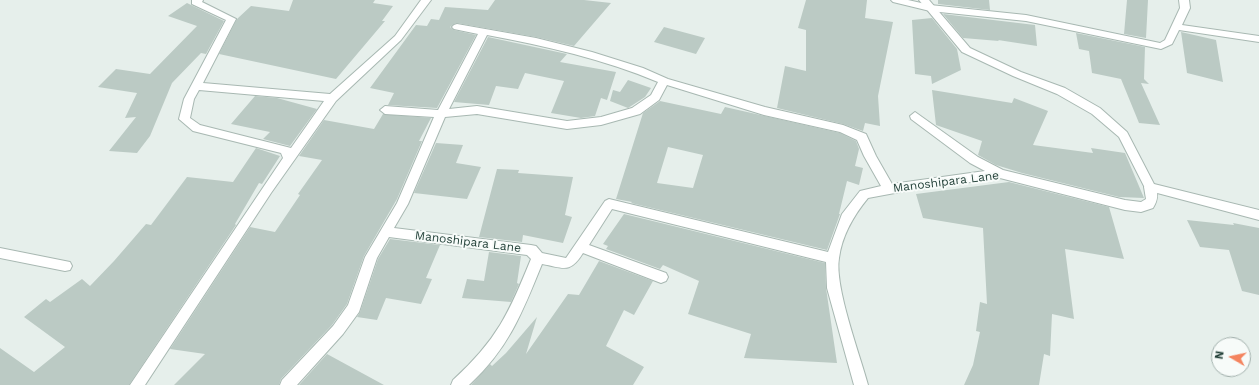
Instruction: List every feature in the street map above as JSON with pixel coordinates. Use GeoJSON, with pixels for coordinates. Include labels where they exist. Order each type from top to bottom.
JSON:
{"type":"FeatureCollection","features":[{"type":"Feature","properties":{"kind":"street"},"geometry":{"type":"LineString","coordinates":[[198,0],[195,2],[231,19],[189,99],[184,119],[197,128],[286,150],[289,158]]}},
{"type":"Feature","properties":{"kind":"street"},"geometry":{"type":"LineString","coordinates":[[137,385],[289,158],[332,98],[398,38],[426,0]]}},
{"type":"Feature","properties":{"kind":"street"},"geometry":{"type":"LineString","coordinates":[[896,0],[1026,18],[1161,46],[1169,42],[1185,8],[1184,0]]}},
{"type":"Feature","properties":{"kind":"street"},"geometry":{"type":"LineString","coordinates":[[927,4],[966,50],[1017,74],[1060,91],[1096,111],[1123,135],[1150,187],[1259,215]]}},
{"type":"Feature","properties":{"kind":"street"},"geometry":{"type":"LineString","coordinates":[[458,27],[541,42],[594,56],[638,69],[664,81],[764,111],[843,130],[862,137],[870,156],[889,189]]}},
{"type":"Feature","properties":{"kind":"street"},"geometry":{"type":"LineString","coordinates":[[1176,27],[1259,39]]}},
{"type":"Feature","properties":{"kind":"street"},"geometry":{"type":"LineString","coordinates":[[288,385],[338,330],[354,308],[371,257],[402,204],[441,114],[484,32]]}},
{"type":"Feature","properties":{"kind":"street"},"geometry":{"type":"LineString","coordinates":[[385,110],[441,114],[477,110],[567,125],[601,121],[636,111],[655,98],[664,81]]}},
{"type":"Feature","properties":{"kind":"street"},"geometry":{"type":"LineString","coordinates":[[197,86],[332,98]]}},
{"type":"Feature","properties":{"kind":"street"},"geometry":{"type":"LineString","coordinates":[[915,116],[974,160],[1000,174]]}},
{"type":"Feature","properties":{"kind":"street","name":"Manoshipara Lane"},"geometry":{"type":"LineString","coordinates":[[861,385],[834,288],[832,258],[846,217],[864,194],[889,189],[1000,174],[1106,201],[1141,208],[1149,205],[1152,199],[1150,187]]}},
{"type":"Feature","properties":{"kind":"street"},"geometry":{"type":"LineString","coordinates":[[538,258],[566,263],[571,261],[610,204],[832,258]]}},
{"type":"Feature","properties":{"kind":"street","name":"Manoshipara Lane"},"geometry":{"type":"LineString","coordinates":[[386,232],[532,250],[538,258],[517,308],[505,331],[488,356],[458,385]]}},
{"type":"Feature","properties":{"kind":"street"},"geometry":{"type":"LineString","coordinates":[[581,247],[661,277]]}},
{"type":"Feature","properties":{"kind":"street"},"geometry":{"type":"LineString","coordinates":[[0,254],[65,266]]}},
{"type":"Feature","properties":{"kind":"building"},"geometry":{"type":"Polygon","coordinates":[[[293,0],[375,0],[373,3],[393,6],[382,21],[385,21],[336,79],[219,54],[237,19],[251,6],[289,11],[293,0]]]}},
{"type":"Feature","properties":{"kind":"building"},"geometry":{"type":"Polygon","coordinates":[[[495,0],[584,0],[611,3],[574,46],[536,37],[457,23],[454,24],[450,27],[454,30],[476,35],[437,108],[388,105],[394,93],[370,88],[416,25],[427,26],[431,19],[439,20],[445,7],[488,10],[495,0]]]}},
{"type":"Feature","properties":{"kind":"building"},"geometry":{"type":"Polygon","coordinates":[[[806,0],[867,0],[865,18],[893,22],[878,96],[880,126],[865,123],[863,131],[843,124],[777,108],[785,66],[806,71],[806,30],[798,28],[806,0]]]}},
{"type":"Feature","properties":{"kind":"building"},"geometry":{"type":"Polygon","coordinates":[[[938,0],[989,0],[990,10],[938,4],[938,0]]]}},
{"type":"Feature","properties":{"kind":"building"},"geometry":{"type":"Polygon","coordinates":[[[1127,0],[1148,0],[1146,38],[1124,34],[1127,0]]]}},
{"type":"Feature","properties":{"kind":"building"},"geometry":{"type":"Polygon","coordinates":[[[187,3],[224,21],[206,54],[201,53],[172,83],[150,136],[137,153],[109,151],[136,117],[125,118],[137,93],[98,87],[116,69],[150,74],[197,26],[168,16],[187,3]]]}},
{"type":"Feature","properties":{"kind":"building"},"geometry":{"type":"Polygon","coordinates":[[[943,14],[1035,25],[1037,46],[998,40],[999,41],[963,38],[943,14]]]}},
{"type":"Feature","properties":{"kind":"building"},"geometry":{"type":"Polygon","coordinates":[[[932,18],[957,49],[961,70],[932,84],[931,76],[915,74],[912,20],[932,18]]]}},
{"type":"Feature","properties":{"kind":"building"},"geometry":{"type":"Polygon","coordinates":[[[664,27],[705,38],[696,54],[654,42],[664,27]]]}},
{"type":"Feature","properties":{"kind":"building"},"geometry":{"type":"Polygon","coordinates":[[[1181,32],[1216,40],[1223,82],[1187,73],[1181,32]]]}},
{"type":"Feature","properties":{"kind":"building"},"geometry":{"type":"Polygon","coordinates":[[[1076,33],[1145,47],[1144,79],[1149,84],[1141,83],[1160,125],[1139,123],[1121,79],[1092,73],[1089,51],[1079,49],[1076,33]]]}},
{"type":"Feature","properties":{"kind":"building"},"geometry":{"type":"Polygon","coordinates":[[[488,37],[567,54],[560,62],[616,72],[607,100],[601,98],[595,116],[581,118],[551,113],[564,81],[525,73],[518,89],[496,86],[489,105],[454,102],[488,37]]]}},
{"type":"Feature","properties":{"kind":"building"},"geometry":{"type":"Polygon","coordinates":[[[628,80],[651,88],[645,97],[628,108],[610,101],[613,90],[620,92],[628,80]]]}},
{"type":"Feature","properties":{"kind":"building"},"geometry":{"type":"Polygon","coordinates":[[[932,90],[1012,103],[1014,98],[1048,111],[1033,145],[1093,153],[1091,148],[1125,153],[1144,198],[1119,197],[996,165],[978,155],[982,141],[936,125],[932,90]]]}},
{"type":"Feature","properties":{"kind":"building"},"geometry":{"type":"Polygon","coordinates":[[[255,96],[277,98],[317,109],[290,146],[263,139],[270,132],[231,124],[255,96]]]}},
{"type":"Feature","properties":{"kind":"building"},"geometry":{"type":"Polygon","coordinates":[[[660,101],[721,114],[725,107],[840,133],[856,141],[859,149],[855,166],[863,168],[859,185],[847,181],[840,214],[827,250],[616,199],[643,113],[660,101]],[[668,147],[657,183],[693,188],[703,155],[668,147]]]}},
{"type":"Feature","properties":{"kind":"building"},"geometry":{"type":"Polygon","coordinates":[[[383,114],[431,118],[419,141],[422,141],[397,199],[364,256],[347,304],[332,325],[281,379],[279,385],[174,385],[205,354],[170,349],[250,227],[275,232],[300,195],[298,194],[322,160],[299,156],[324,120],[374,129],[383,114]]]}},
{"type":"Feature","properties":{"kind":"building"},"geometry":{"type":"Polygon","coordinates":[[[436,143],[463,145],[456,163],[481,167],[467,199],[414,193],[436,143]]]}},
{"type":"Feature","properties":{"kind":"building"},"geometry":{"type":"Polygon","coordinates":[[[256,148],[280,156],[262,184],[259,183],[235,224],[236,225],[129,385],[0,385],[0,348],[34,372],[65,347],[24,317],[46,299],[50,302],[82,279],[90,286],[146,224],[151,225],[187,177],[233,182],[256,148]]]}},
{"type":"Feature","properties":{"kind":"building"},"geometry":{"type":"Polygon","coordinates":[[[497,169],[519,170],[518,173],[573,177],[565,215],[572,217],[563,243],[523,235],[522,242],[479,237],[497,169]]]}},
{"type":"Feature","properties":{"kind":"building"},"geometry":{"type":"Polygon","coordinates":[[[1009,182],[1109,207],[1124,259],[1065,249],[1074,319],[1052,314],[1050,356],[1044,354],[1039,385],[964,385],[973,365],[980,332],[976,331],[980,302],[987,304],[983,228],[923,218],[916,194],[1009,182]]]}},
{"type":"Feature","properties":{"kind":"building"},"geometry":{"type":"Polygon","coordinates":[[[624,214],[825,263],[826,288],[837,363],[744,358],[751,334],[688,314],[699,281],[663,265],[660,269],[606,249],[608,246],[603,244],[624,214]]]}},
{"type":"Feature","properties":{"kind":"building"},"geometry":{"type":"Polygon","coordinates":[[[1187,220],[1234,225],[1233,223],[1259,228],[1259,295],[1242,291],[1229,250],[1200,247],[1187,220]]]}},
{"type":"Feature","properties":{"kind":"building"},"geometry":{"type":"Polygon","coordinates":[[[390,239],[440,245],[426,278],[432,279],[421,304],[386,298],[377,320],[357,317],[378,259],[390,239]]]}},
{"type":"Feature","properties":{"kind":"building"},"geometry":{"type":"Polygon","coordinates":[[[489,252],[521,256],[517,283],[519,284],[511,302],[462,298],[467,279],[484,281],[489,252]]]}},
{"type":"Feature","properties":{"kind":"building"},"geometry":{"type":"Polygon","coordinates":[[[599,261],[653,281],[634,315],[624,310],[606,346],[644,367],[633,385],[471,385],[490,364],[492,366],[506,353],[537,317],[526,354],[568,294],[579,295],[599,261]]]}},
{"type":"Feature","properties":{"kind":"building"},"geometry":{"type":"Polygon","coordinates":[[[327,354],[384,385],[299,385],[327,354]]]}}]}
